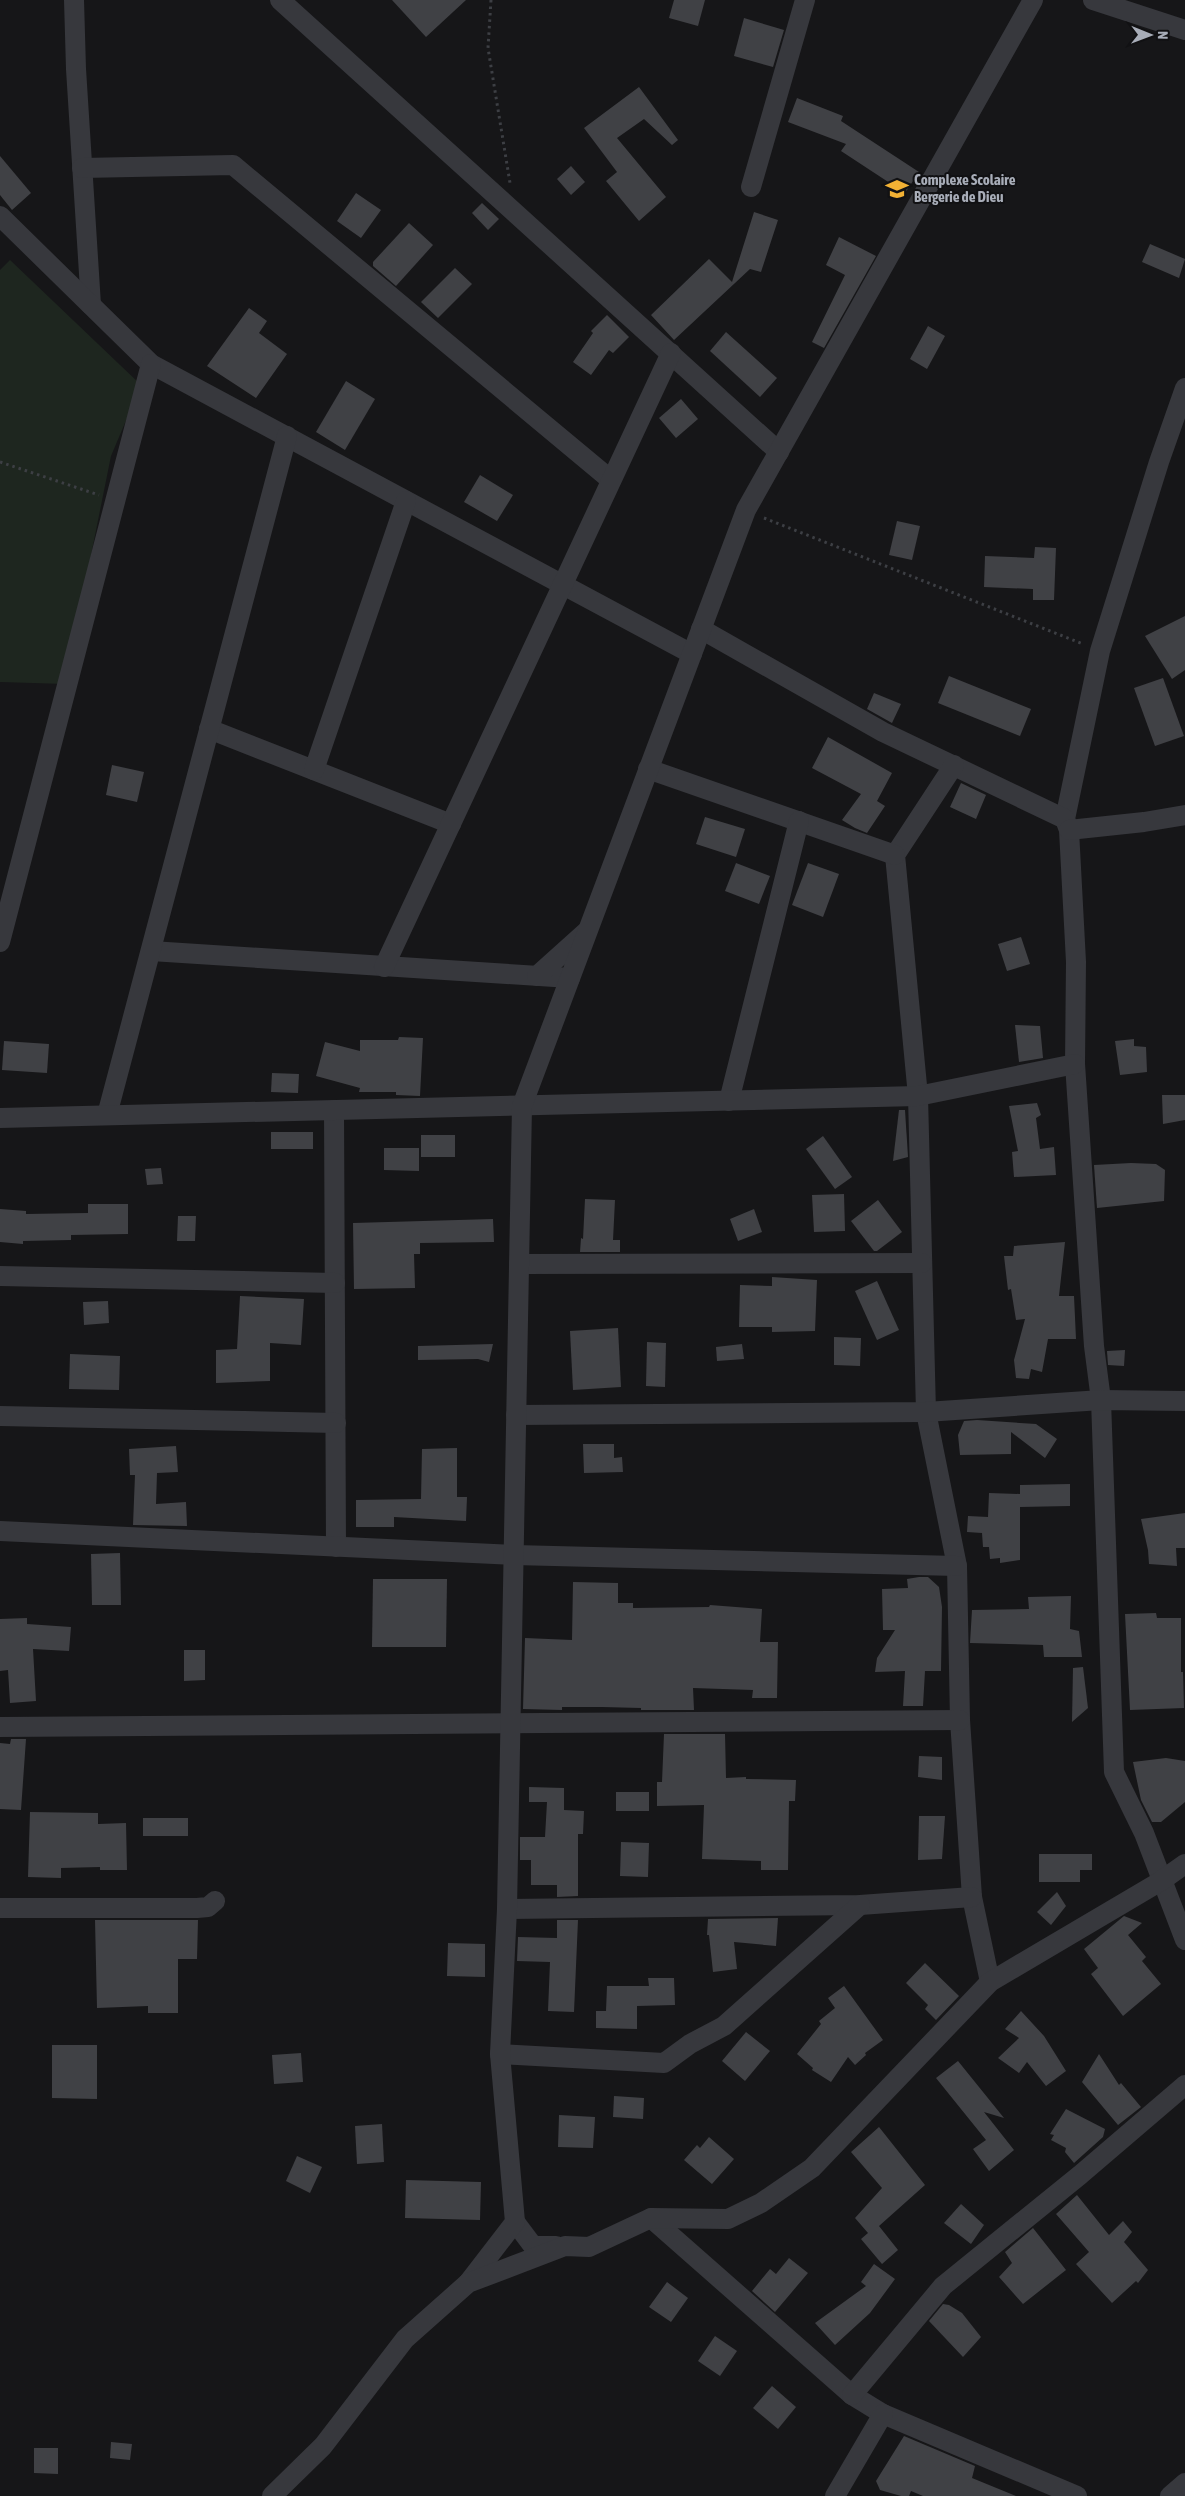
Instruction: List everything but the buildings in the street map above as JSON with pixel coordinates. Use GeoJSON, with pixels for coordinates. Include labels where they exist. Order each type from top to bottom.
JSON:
{"type":"FeatureCollection","features":[{"type":"Feature","properties":{"kind":"street"},"geometry":{"type":"LineString","coordinates":[[74,0],[91,306]]}},
{"type":"Feature","properties":{"kind":"street"},"geometry":{"type":"LineString","coordinates":[[280,0],[779,452]]}},
{"type":"Feature","properties":{"kind":"street"},"geometry":{"type":"LineString","coordinates":[[751,186],[805,0]]}},
{"type":"Feature","properties":{"kind":"street"},"geometry":{"type":"LineString","coordinates":[[1034,0],[746,510],[522,1106],[507,1909],[500,2054],[515,2222],[533,2246],[589,2247],[651,2218],[728,2219],[762,2203],[812,2168],[990,1982],[1162,1881],[1185,1864]]}},
{"type":"Feature","properties":{"kind":"street"},"geometry":{"type":"LineString","coordinates":[[1093,0],[1185,30]]}},
{"type":"Feature","properties":{"kind":"street"},"geometry":{"type":"LineString","coordinates":[[82,168],[233,165],[611,480]]}},
{"type":"Feature","properties":{"kind":"street"},"geometry":{"type":"LineString","coordinates":[[0,216],[152,364],[692,654]]}},
{"type":"Feature","properties":{"kind":"street"},"geometry":{"type":"LineString","coordinates":[[384,966],[561,584],[671,353]]}},
{"type":"Feature","properties":{"kind":"street"},"geometry":{"type":"LineString","coordinates":[[0,942],[152,364]]}},
{"type":"Feature","properties":{"kind":"street"},"geometry":{"type":"LineString","coordinates":[[1185,388],[1159,462],[1100,651],[1067,824],[1076,962],[1075,1064],[1094,1346],[1101,1400],[1114,1772],[1144,1833],[1185,1940]]}},
{"type":"Feature","properties":{"kind":"street"},"geometry":{"type":"LineString","coordinates":[[107,1115],[287,436]]}},
{"type":"Feature","properties":{"kind":"street"},"geometry":{"type":"LineString","coordinates":[[314,770],[406,500]]}},
{"type":"Feature","properties":{"kind":"street"},"geometry":{"type":"LineString","coordinates":[[701,629],[883,732],[954,765],[1067,824],[1144,822],[1185,815]]}},
{"type":"Feature","properties":{"kind":"street"},"geometry":{"type":"LineString","coordinates":[[209,729],[451,824]]}},
{"type":"Feature","properties":{"kind":"street"},"geometry":{"type":"LineString","coordinates":[[954,765],[895,855],[918,1096],[926,1412],[957,1566],[960,1720],[972,1898],[990,1982]]}},
{"type":"Feature","properties":{"kind":"street"},"geometry":{"type":"LineString","coordinates":[[648,768],[895,855]]}},
{"type":"Feature","properties":{"kind":"street"},"geometry":{"type":"LineString","coordinates":[[729,1101],[799,821]]}},
{"type":"Feature","properties":{"kind":"street"},"geometry":{"type":"LineString","coordinates":[[537,976],[588,929]]}},
{"type":"Feature","properties":{"kind":"street"},"geometry":{"type":"LineString","coordinates":[[151,951],[570,978]]}},
{"type":"Feature","properties":{"kind":"street"},"geometry":{"type":"LineString","coordinates":[[0,1118],[918,1096],[1075,1064]]}},
{"type":"Feature","properties":{"kind":"street"},"geometry":{"type":"LineString","coordinates":[[334,1110],[336,1547]]}},
{"type":"Feature","properties":{"kind":"street"},"geometry":{"type":"LineString","coordinates":[[519,1264],[922,1263]]}},
{"type":"Feature","properties":{"kind":"street"},"geometry":{"type":"LineString","coordinates":[[0,1276],[335,1283]]}},
{"type":"Feature","properties":{"kind":"street"},"geometry":{"type":"LineString","coordinates":[[516,1414],[926,1412],[1101,1400],[1185,1401]]}},
{"type":"Feature","properties":{"kind":"street"},"geometry":{"type":"LineString","coordinates":[[0,1416],[336,1424]]}},
{"type":"Feature","properties":{"kind":"street"},"geometry":{"type":"LineString","coordinates":[[0,1531],[514,1555],[957,1566]]}},
{"type":"Feature","properties":{"kind":"street"},"geometry":{"type":"LineString","coordinates":[[0,1728],[510,1722],[960,1720]]}},
{"type":"Feature","properties":{"kind":"street"},"geometry":{"type":"LineString","coordinates":[[507,1909],[860,1905],[972,1898]]}},
{"type":"Feature","properties":{"kind":"street"},"geometry":{"type":"LineString","coordinates":[[0,1908],[197,1908],[208,1907],[215,1901]]}},
{"type":"Feature","properties":{"kind":"street"},"geometry":{"type":"LineString","coordinates":[[500,2054],[664,2063],[690,2044],[724,2026],[860,1905]]}},
{"type":"Feature","properties":{"kind":"street"},"geometry":{"type":"LineString","coordinates":[[852,2395],[943,2286],[1185,2085]]}},
{"type":"Feature","properties":{"kind":"street"},"geometry":{"type":"LineString","coordinates":[[651,2218],[852,2395],[883,2414],[1077,2496]]}},
{"type":"Feature","properties":{"kind":"street"},"geometry":{"type":"LineString","coordinates":[[272,2496],[323,2446],[404,2339],[468,2283],[515,2222]]}},
{"type":"Feature","properties":{"kind":"street"},"geometry":{"type":"LineString","coordinates":[[468,2283],[565,2246]]}},
{"type":"Feature","properties":{"kind":"street"},"geometry":{"type":"LineString","coordinates":[[835,2496],[883,2414]]}},
{"type":"Feature","properties":{"kind":"street"},"geometry":{"type":"LineString","coordinates":[[1170,2496],[1185,2483]]}},
{"type":"Feature","properties":{"kind":"path"},"geometry":{"type":"LineString","coordinates":[[491,0],[488,48],[515,211]]}},
{"type":"Feature","properties":{"kind":"path"},"geometry":{"type":"LineString","coordinates":[[0,462],[116,500]]}},
{"type":"Feature","properties":{"kind":"path"},"geometry":{"type":"LineString","coordinates":[[746,510],[1100,651]]}},
{"type":"Feature","properties":{"kind":"shaded area"},"geometry":{"type":"Polygon","coordinates":[[[10,260],[141,385],[111,456],[65,684],[0,682],[0,270],[10,260]]]}},
{"type":"Feature","properties":{"kind":"place","name":"Complexe Scolaire Bergerie de Dieu"},"geometry":{"type":"Point","coordinates":[897,189]}}]}
